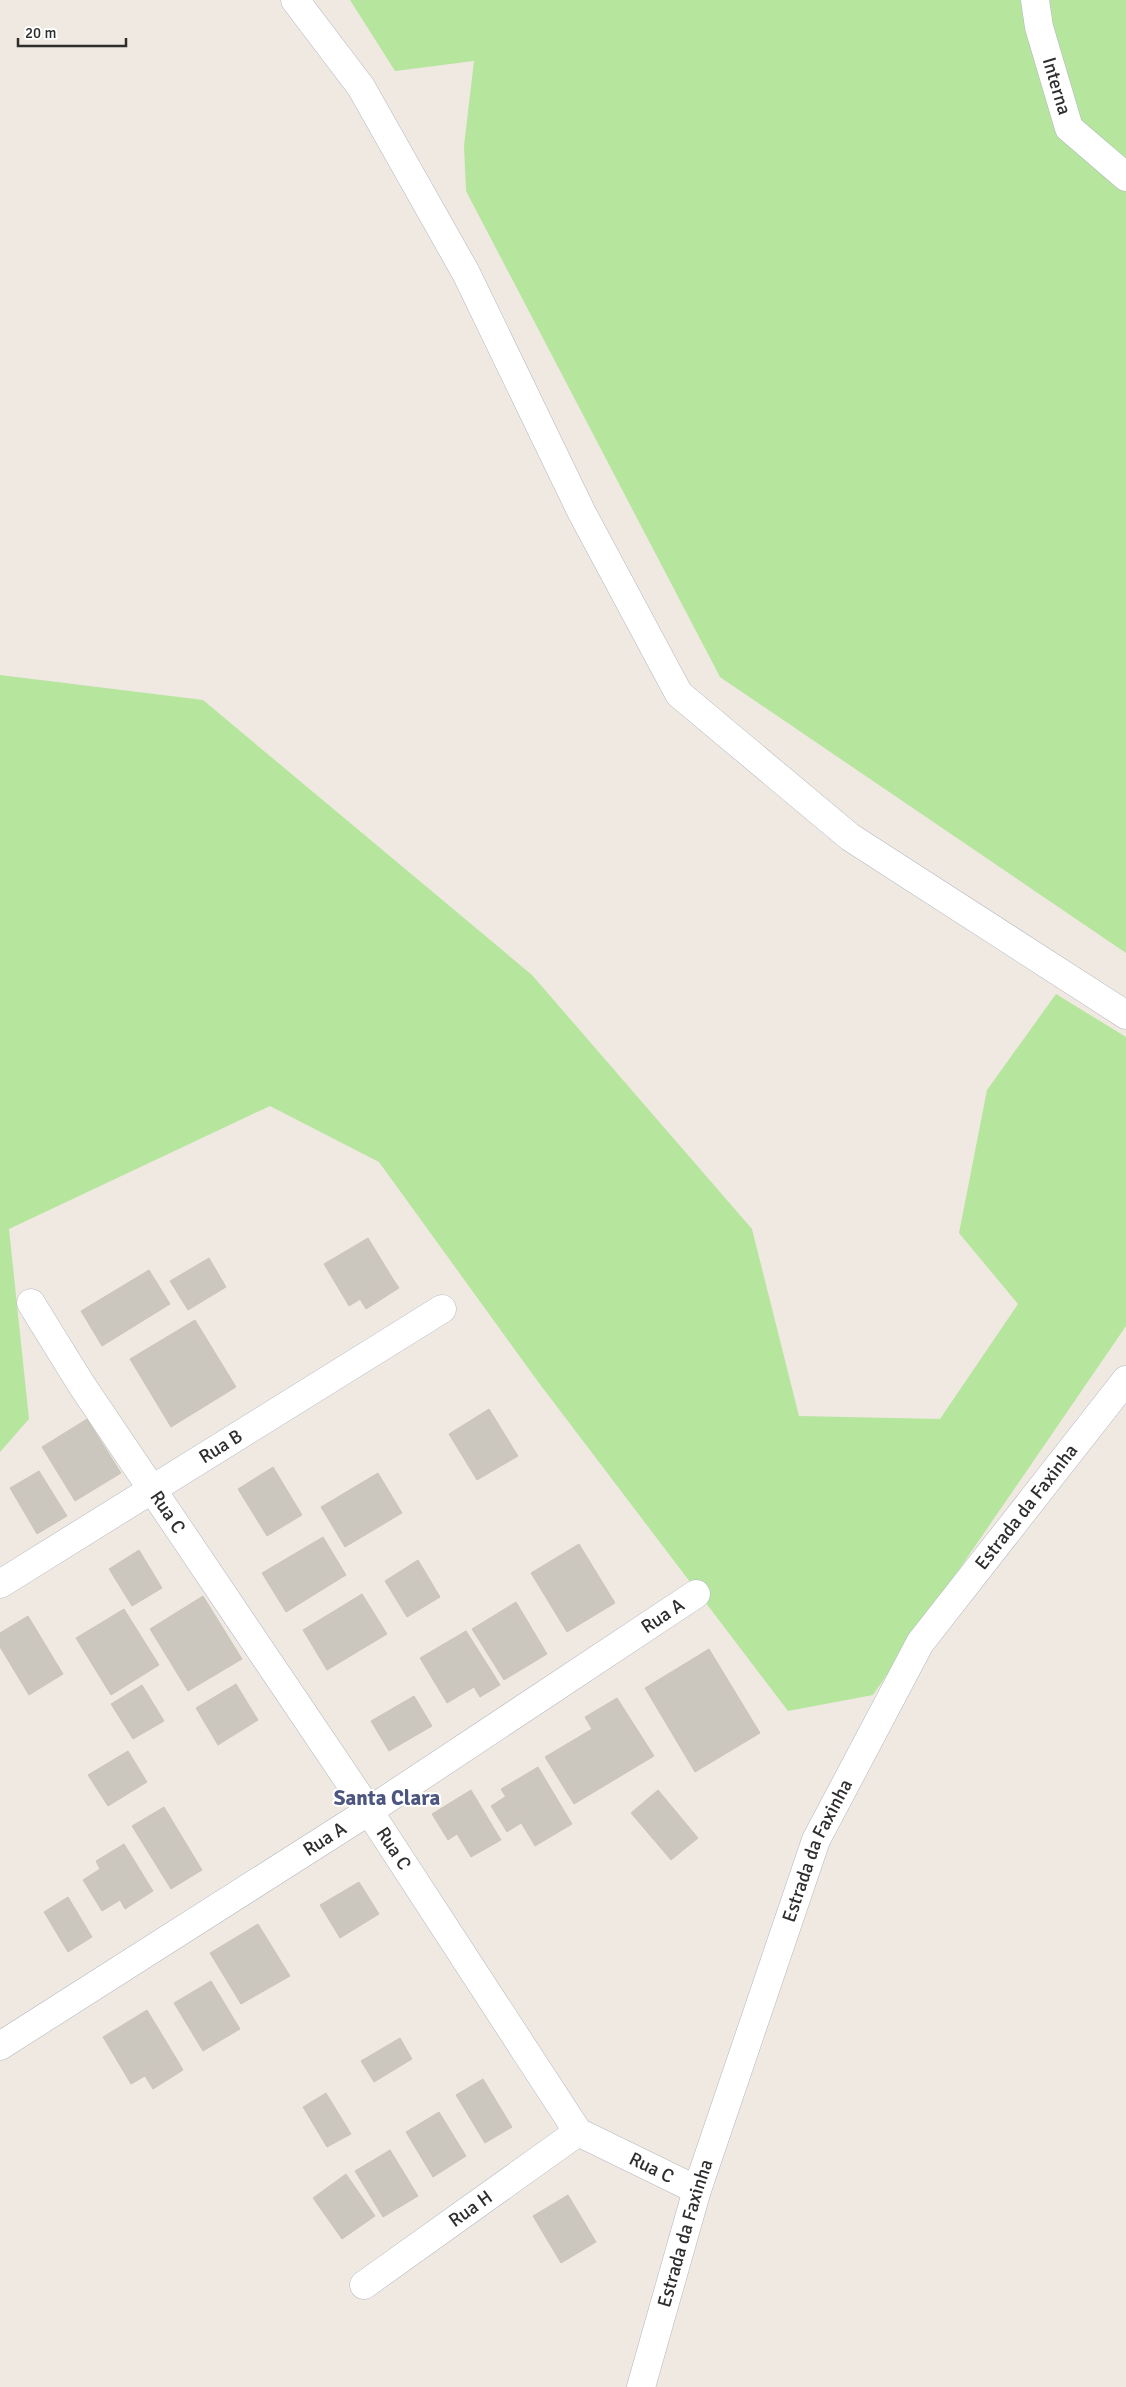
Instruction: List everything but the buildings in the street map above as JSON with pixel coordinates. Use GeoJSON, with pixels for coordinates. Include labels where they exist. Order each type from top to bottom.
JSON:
{"type":"FeatureCollection","features":[{"type":"Feature","properties":{"kind":"street"},"geometry":{"type":"LineString","coordinates":[[295,0],[361,87],[466,273],[582,513],[679,694],[850,837],[1126,1015]]}},
{"type":"Feature","properties":{"kind":"street","name":"Interna"},"geometry":{"type":"LineString","coordinates":[[1035,0],[1039,27],[1069,128],[1126,177]]}},
{"type":"Feature","properties":{"kind":"street","name":"Rua C"},"geometry":{"type":"LineString","coordinates":[[31,1303],[81,1384],[154,1489],[369,1811],[578,2132],[697,2190]]}},
{"type":"Feature","properties":{"kind":"street","name":"Rua B"},"geometry":{"type":"LineString","coordinates":[[0,1584],[442,1309]]}},
{"type":"Feature","properties":{"kind":"street","name":"Estrada da Faxinha"},"geometry":{"type":"LineString","coordinates":[[641,2387],[697,2190],[816,1840],[920,1643],[1126,1380]]}},
{"type":"Feature","properties":{"kind":"street","name":"Rua A"},"geometry":{"type":"LineString","coordinates":[[0,2046],[369,1811],[696,1594]]}},
{"type":"Feature","properties":{"kind":"street","name":"Rua H"},"geometry":{"type":"LineString","coordinates":[[364,2285],[578,2132]]}},
{"type":"Feature","properties":{"kind":"green space"},"geometry":{"type":"Polygon","coordinates":[[[350,0],[1126,0],[1126,953],[720,677],[466,191],[464,146],[474,61],[395,71],[350,0]]]}},
{"type":"Feature","properties":{"kind":"green space"},"geometry":{"type":"Polygon","coordinates":[[[0,675],[203,700],[532,975],[752,1229],[799,1416],[940,1419],[1018,1304],[959,1233],[987,1090],[1056,994],[1126,1037],[1126,1326],[873,1695],[788,1711],[539,1383],[379,1162],[270,1106],[9,1229],[29,1419],[0,1452],[0,675]]]}},
{"type":"Feature","properties":{"kind":"district","name":"Santa Clara"},"geometry":{"type":"Point","coordinates":[387,1798]}}]}
